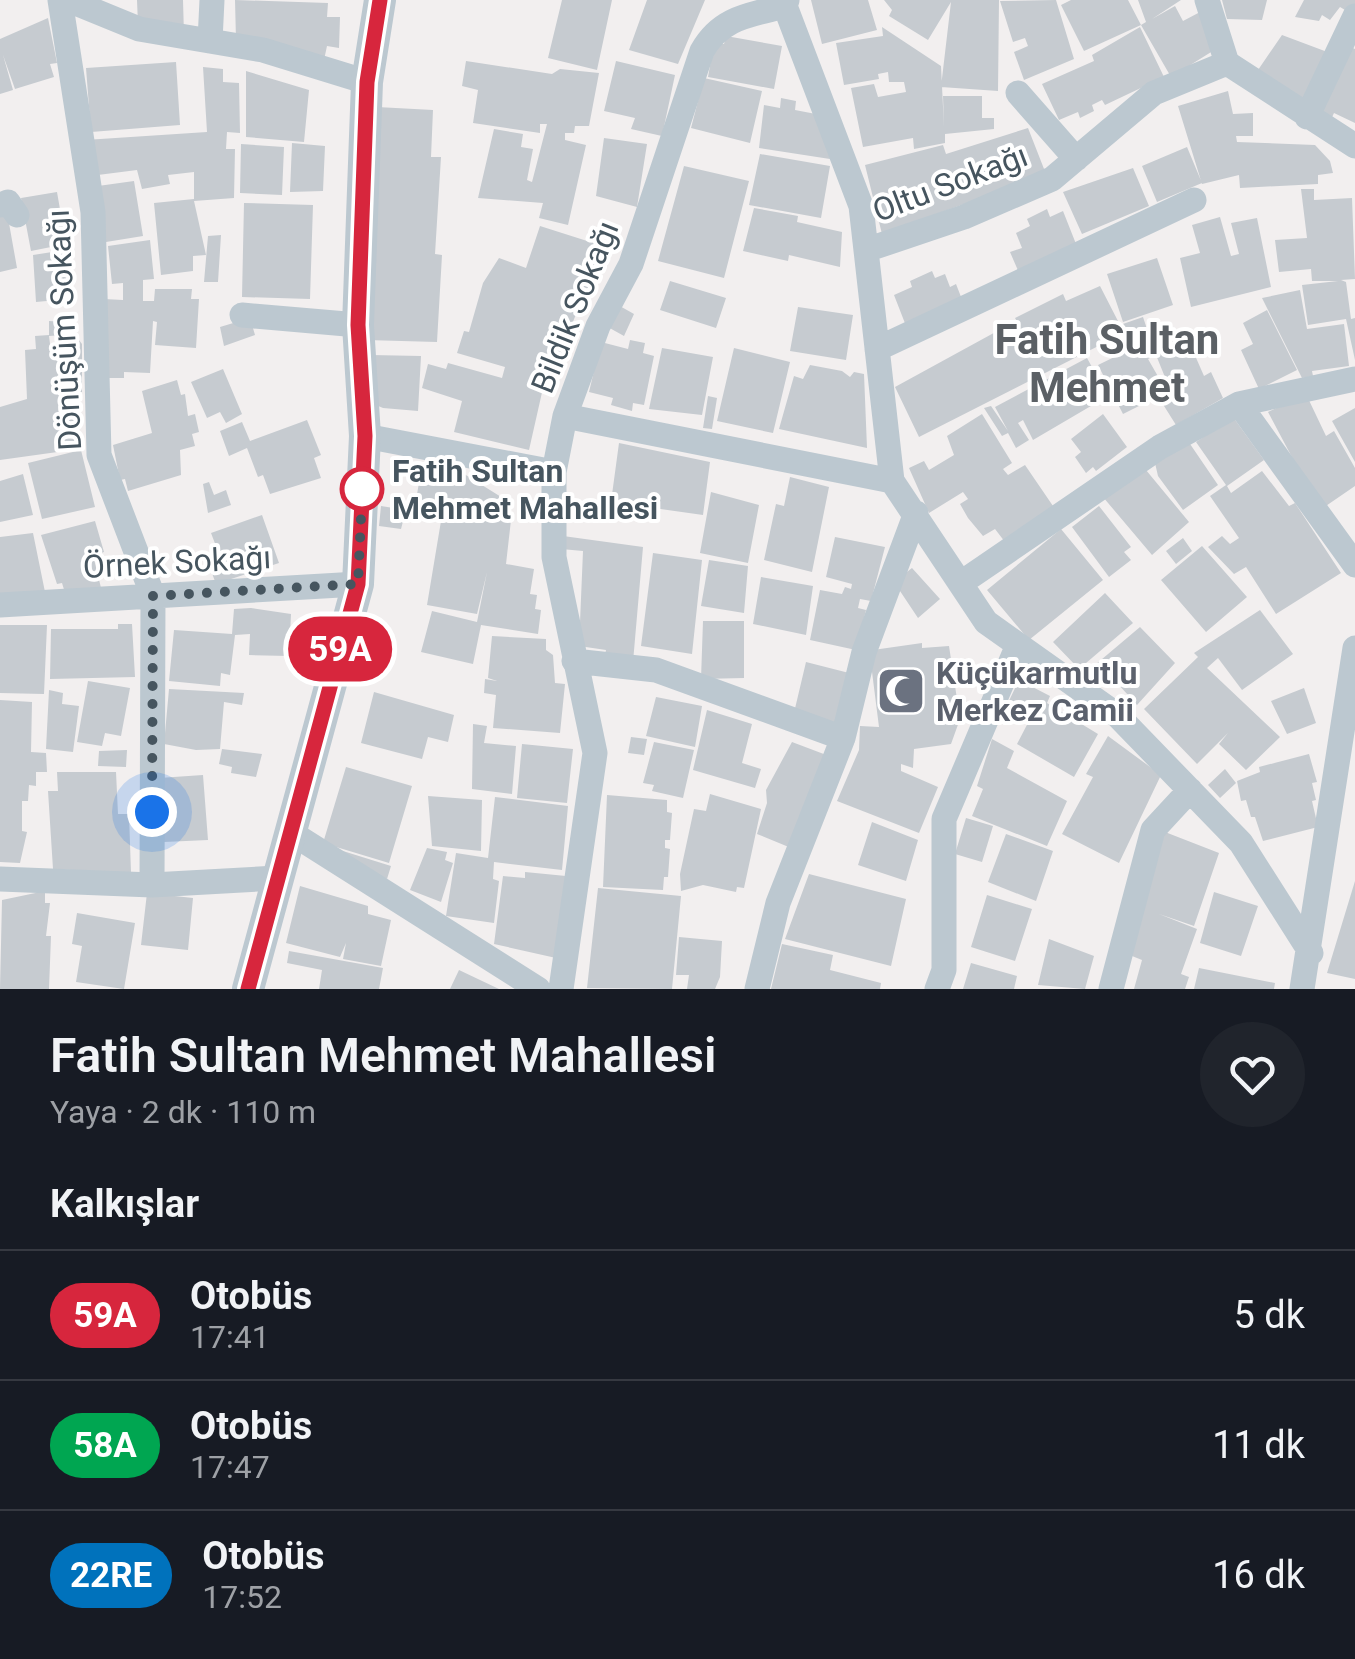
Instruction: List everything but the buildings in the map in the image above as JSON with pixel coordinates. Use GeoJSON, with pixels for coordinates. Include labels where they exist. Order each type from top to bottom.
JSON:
{"type":"FeatureCollection","features":[{"type":"Feature","properties":{"kind":"street","name":"Dönüşüm Sokağı"},"geometry":{"type":"LineString","coordinates":[[60,0],[93,212],[100,455],[153,596],[152,885]]}},
{"type":"Feature","properties":{"kind":"street"},"geometry":{"type":"LineString","coordinates":[[68,0],[138,29],[263,50],[367,82]]}},
{"type":"Feature","properties":{"kind":"street"},"geometry":{"type":"LineString","coordinates":[[210,41],[212,0]]}},
{"type":"Feature","properties":{"kind":"street"},"geometry":{"type":"LineString","coordinates":[[248,989],[358,584],[365,436],[358,325],[367,82],[380,0]]}},
{"type":"Feature","properties":{"kind":"street"},"geometry":{"type":"LineString","coordinates":[[1208,0],[1227,63],[1355,146]]}},
{"type":"Feature","properties":{"kind":"street"},"geometry":{"type":"LineString","coordinates":[[786,3],[861,206],[892,481],[986,622],[1117,715],[1242,843],[1311,953]]}},
{"type":"Feature","properties":{"kind":"street","name":"Bildik Sokağı"},"geometry":{"type":"LineString","coordinates":[[561,989],[595,753],[554,558],[554,472],[564,416],[598,326],[632,264],[702,51],[713,32],[731,19],[786,3]]}},
{"type":"Feature","properties":{"kind":"street"},"geometry":{"type":"LineString","coordinates":[[1307,117],[1355,16]]}},
{"type":"Feature","properties":{"kind":"street","name":"Oltu Sokağı"},"geometry":{"type":"LineString","coordinates":[[866,250],[964,217],[1052,179],[1154,93],[1227,63]]}},
{"type":"Feature","properties":{"kind":"street"},"geometry":{"type":"LineString","coordinates":[[1018,93],[1076,159]]}},
{"type":"Feature","properties":{"kind":"street"},"geometry":{"type":"LineString","coordinates":[[878,349],[1194,200]]}},
{"type":"Feature","properties":{"kind":"street"},"geometry":{"type":"LineString","coordinates":[[242,315],[358,325]]}},
{"type":"Feature","properties":{"kind":"street"},"geometry":{"type":"LineString","coordinates":[[961,583],[1160,447],[1239,404],[1355,379]]}},
{"type":"Feature","properties":{"kind":"street"},"geometry":{"type":"LineString","coordinates":[[1239,404],[1355,565]]}},
{"type":"Feature","properties":{"kind":"street"},"geometry":{"type":"LineString","coordinates":[[564,416],[892,481]]}},
{"type":"Feature","properties":{"kind":"street"},"geometry":{"type":"LineString","coordinates":[[365,436],[554,472]]}},
{"type":"Feature","properties":{"kind":"street"},"geometry":{"type":"LineString","coordinates":[[757,989],[778,903],[843,738],[864,652],[916,513]]}},
{"type":"Feature","properties":{"kind":"street","name":"Örnek Sokağı"},"geometry":{"type":"LineString","coordinates":[[0,605],[358,584]]}},
{"type":"Feature","properties":{"kind":"street"},"geometry":{"type":"LineString","coordinates":[[937,989],[944,970],[944,819],[1018,645]]}},
{"type":"Feature","properties":{"kind":"street"},"geometry":{"type":"LineString","coordinates":[[1302,989],[1311,953],[1355,648]]}},
{"type":"Feature","properties":{"kind":"street"},"geometry":{"type":"LineString","coordinates":[[574,661],[656,670],[843,738]]}},
{"type":"Feature","properties":{"kind":"street"},"geometry":{"type":"LineString","coordinates":[[1111,989],[1153,830],[1190,790]]}},
{"type":"Feature","properties":{"kind":"street"},"geometry":{"type":"LineString","coordinates":[[290,832],[538,989]]}},
{"type":"Feature","properties":{"kind":"street"},"geometry":{"type":"LineString","coordinates":[[0,880],[152,885],[278,878]]}},
{"type":"Feature","properties":{"kind":"bus line","name":"59A"},"geometry":{"type":"LineString","coordinates":[[248,989],[358,584],[365,436],[358,325],[367,82],[380,0]]}},
{"type":"Feature","properties":{"kind":"place","name":"Fatih Sultan Mehmet Mahallesi"},"geometry":{"type":"Point","coordinates":[362,489]}},
{"type":"Feature","properties":{"kind":"place","name":"Küçükarmutlu Merkez Camii"},"geometry":{"type":"Point","coordinates":[901,691]}},
{"type":"Feature","properties":{"kind":"district","name":"Fatih Sultan Mehmet"},"geometry":{"type":"Point","coordinates":[1107,363]}},
{"type":"Feature","properties":{"kind":"route"},"geometry":{"type":"LineString","coordinates":[[152,812],[153,596],[358,584],[363,473],[362,489]]}}]}
